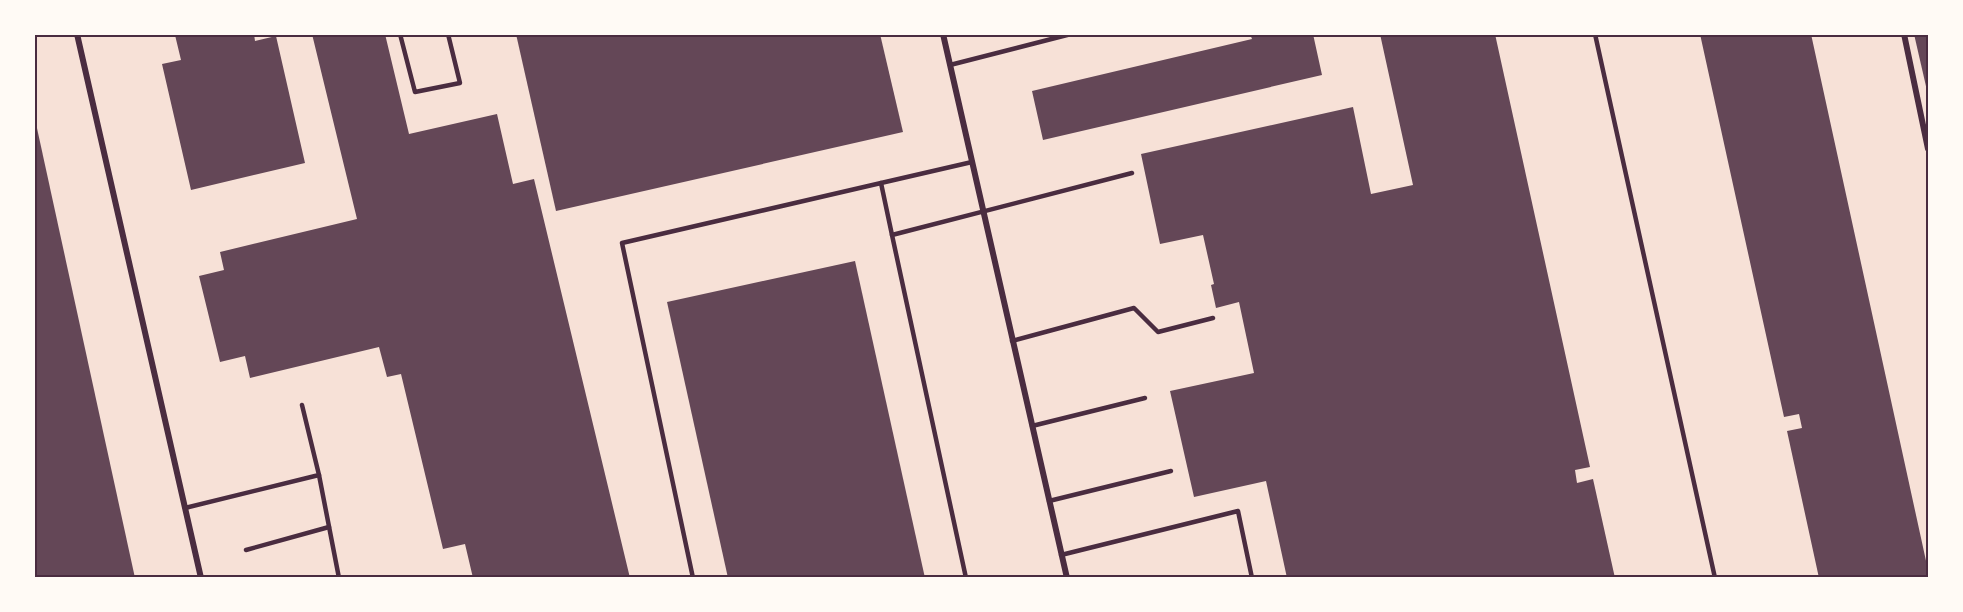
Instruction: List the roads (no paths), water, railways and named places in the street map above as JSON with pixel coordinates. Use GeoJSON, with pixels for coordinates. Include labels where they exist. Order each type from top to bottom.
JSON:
{"type":"FeatureCollection","features":[{"type":"Feature","properties":{"kind":"street"},"geometry":{"type":"LineString","coordinates":[[77,34],[201,578]]}},
{"type":"Feature","properties":{"kind":"street"},"geometry":{"type":"LineString","coordinates":[[943,34],[1066,578]]}},
{"type":"Feature","properties":{"kind":"street"},"geometry":{"type":"LineString","coordinates":[[1904,34],[1929,149]]}},
{"type":"Feature","properties":{"kind":"lane"},"geometry":{"type":"LineString","coordinates":[[400,34],[415,92],[460,83],[448,34]]}},
{"type":"Feature","properties":{"kind":"lane"},"geometry":{"type":"LineString","coordinates":[[950,65],[1071,34]]}},
{"type":"Feature","properties":{"kind":"lane"},"geometry":{"type":"LineString","coordinates":[[1595,34],[1715,578]]}},
{"type":"Feature","properties":{"kind":"lane"},"geometry":{"type":"LineString","coordinates":[[693,578],[622,243],[972,162]]}},
{"type":"Feature","properties":{"kind":"lane"},"geometry":{"type":"LineString","coordinates":[[892,235],[1132,174]]}},
{"type":"Feature","properties":{"kind":"lane"},"geometry":{"type":"LineString","coordinates":[[881,183],[966,578]]}},
{"type":"Feature","properties":{"kind":"lane"},"geometry":{"type":"LineString","coordinates":[[1012,340],[1134,308],[1158,332],[1212,318]]}},
{"type":"Feature","properties":{"kind":"lane"},"geometry":{"type":"LineString","coordinates":[[1032,426],[1145,398]]}},
{"type":"Feature","properties":{"kind":"lane"},"geometry":{"type":"LineString","coordinates":[[302,405],[319,475],[339,578]]}},
{"type":"Feature","properties":{"kind":"lane"},"geometry":{"type":"LineString","coordinates":[[1049,501],[1171,471]]}},
{"type":"Feature","properties":{"kind":"lane"},"geometry":{"type":"LineString","coordinates":[[185,508],[319,475]]}},
{"type":"Feature","properties":{"kind":"lane"},"geometry":{"type":"LineString","coordinates":[[1061,555],[1238,511],[1252,578]]}},
{"type":"Feature","properties":{"kind":"lane"},"geometry":{"type":"LineString","coordinates":[[246,550],[329,527]]}}]}
